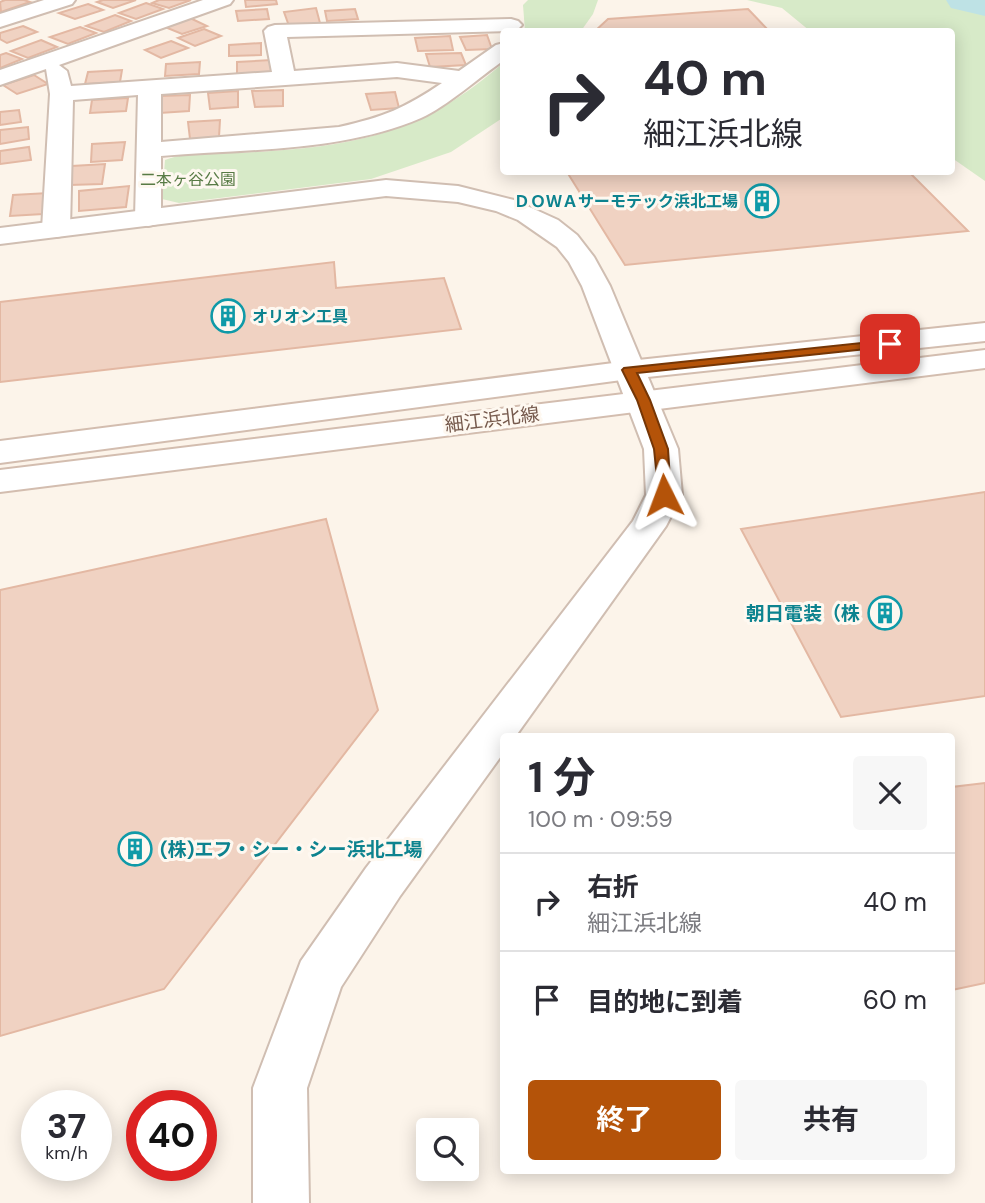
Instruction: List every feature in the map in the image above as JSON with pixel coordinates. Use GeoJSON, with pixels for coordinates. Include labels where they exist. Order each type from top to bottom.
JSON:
{"type":"FeatureCollection","features":[{"type":"Feature","properties":{"kind":"street"},"geometry":{"type":"LineString","coordinates":[[0,21],[65,0]]}},
{"type":"Feature","properties":{"kind":"street"},"geometry":{"type":"LineString","coordinates":[[0,78],[223,0]]}},
{"type":"Feature","properties":{"kind":"street"},"geometry":{"type":"LineString","coordinates":[[508,0],[511,28]]}},
{"type":"Feature","properties":{"kind":"street"},"geometry":{"type":"LineString","coordinates":[[284,77],[275,31],[500,29]]}},
{"type":"Feature","properties":{"kind":"street"},"geometry":{"type":"LineString","coordinates":[[149,150],[357,131],[415,112],[500,53]]}},
{"type":"Feature","properties":{"kind":"street"},"geometry":{"type":"LineString","coordinates":[[48,61],[55,70],[62,94],[56,229]]}},
{"type":"Feature","properties":{"kind":"street"},"geometry":{"type":"LineString","coordinates":[[62,94],[397,70],[466,79]]}},
{"type":"Feature","properties":{"kind":"street"},"geometry":{"type":"LineString","coordinates":[[148,218],[149,87]]}},
{"type":"Feature","properties":{"kind":"street"},"geometry":{"type":"LineString","coordinates":[[0,236],[386,188],[425,189],[489,201],[521,211],[548,226],[568,242],[583,261],[596,286],[661,449],[664,495],[648,526],[383,882],[319,978],[280,1088],[281,1203]]}},
{"type":"Feature","properties":{"kind":"street","name":"細江浜北線"},"geometry":{"type":"LineString","coordinates":[[0,481],[985,332]]}},
{"type":"Feature","properties":{"kind":"street","name":"細江浜北線"},"geometry":{"type":"LineString","coordinates":[[0,452],[636,385],[985,359]]}},
{"type":"Feature","properties":{"kind":"green space"},"geometry":{"type":"Polygon","coordinates":[[[528,0],[598,0],[593,14],[583,28],[525,28],[523,5],[528,0]]]}},
{"type":"Feature","properties":{"kind":"green space"},"geometry":{"type":"Polygon","coordinates":[[[747,0],[985,0],[985,181],[955,160],[955,28],[806,28],[782,8],[747,0]]]}},
{"type":"Feature","properties":{"kind":"green space","name":"二本ヶ谷公園"},"geometry":{"type":"Polygon","coordinates":[[[500,65],[500,120],[451,152],[371,179],[179,203],[162,199],[165,160],[198,154],[293,149],[359,139],[418,120],[475,86],[500,65]]]}},
{"type":"Feature","properties":{"kind":"building"},"geometry":{"type":"Polygon","coordinates":[[[136,0],[113,8],[97,2],[136,0]]]}},
{"type":"Feature","properties":{"kind":"building"},"geometry":{"type":"Polygon","coordinates":[[[159,0],[191,0],[169,8],[152,3],[159,0]]]}},
{"type":"Feature","properties":{"kind":"building"},"geometry":{"type":"Polygon","coordinates":[[[245,0],[276,0],[277,4],[246,7],[245,0]]]}},
{"type":"Feature","properties":{"kind":"building"},"geometry":{"type":"Polygon","coordinates":[[[0,2],[30,2],[1,12],[0,2]]]}},
{"type":"Feature","properties":{"kind":"building"},"geometry":{"type":"Polygon","coordinates":[[[146,3],[163,9],[136,19],[119,13],[146,3]]]}},
{"type":"Feature","properties":{"kind":"building"},"geometry":{"type":"Polygon","coordinates":[[[88,4],[103,10],[75,19],[59,13],[88,4]]]}},
{"type":"Feature","properties":{"kind":"building"},"geometry":{"type":"Polygon","coordinates":[[[316,8],[320,23],[289,26],[284,12],[316,8]]]}},
{"type":"Feature","properties":{"kind":"building"},"geometry":{"type":"Polygon","coordinates":[[[267,9],[269,19],[238,21],[236,11],[267,9]]]}},
{"type":"Feature","properties":{"kind":"building"},"geometry":{"type":"Polygon","coordinates":[[[355,9],[358,19],[327,21],[325,11],[355,9]]]}},
{"type":"Feature","properties":{"kind":"building"},"geometry":{"type":"Polygon","coordinates":[[[748,9],[766,28],[598,28],[608,19],[748,9]]]}},
{"type":"Feature","properties":{"kind":"building"},"geometry":{"type":"Polygon","coordinates":[[[115,15],[131,21],[104,32],[86,26],[115,15]]]}},
{"type":"Feature","properties":{"kind":"building"},"geometry":{"type":"Polygon","coordinates":[[[190,18],[207,26],[182,34],[165,27],[190,18]]]}},
{"type":"Feature","properties":{"kind":"building"},"geometry":{"type":"Polygon","coordinates":[[[23,26],[37,32],[7,43],[0,39],[0,33],[23,26]]]}},
{"type":"Feature","properties":{"kind":"building"},"geometry":{"type":"Polygon","coordinates":[[[80,27],[96,33],[68,44],[50,37],[80,27]]]}},
{"type":"Feature","properties":{"kind":"building"},"geometry":{"type":"Polygon","coordinates":[[[204,29],[221,36],[195,46],[178,38],[204,29]]]}},
{"type":"Feature","properties":{"kind":"building"},"geometry":{"type":"Polygon","coordinates":[[[487,35],[492,49],[466,50],[460,37],[487,35]]]}},
{"type":"Feature","properties":{"kind":"building"},"geometry":{"type":"Polygon","coordinates":[[[450,36],[453,50],[418,51],[415,38],[450,36]]]}},
{"type":"Feature","properties":{"kind":"building"},"geometry":{"type":"Polygon","coordinates":[[[41,40],[57,47],[28,58],[11,51],[41,40]]]}},
{"type":"Feature","properties":{"kind":"building"},"geometry":{"type":"Polygon","coordinates":[[[171,41],[188,48],[161,58],[145,50],[171,41]]]}},
{"type":"Feature","properties":{"kind":"building"},"geometry":{"type":"Polygon","coordinates":[[[261,43],[261,55],[229,56],[229,45],[261,43]]]}},
{"type":"Feature","properties":{"kind":"building"},"geometry":{"type":"Polygon","coordinates":[[[6,53],[22,59],[0,68],[0,55],[6,53]]]}},
{"type":"Feature","properties":{"kind":"building"},"geometry":{"type":"Polygon","coordinates":[[[461,53],[466,65],[430,67],[426,54],[461,53]]]}},
{"type":"Feature","properties":{"kind":"building"},"geometry":{"type":"Polygon","coordinates":[[[271,60],[271,72],[237,74],[237,62],[271,60]]]}},
{"type":"Feature","properties":{"kind":"building"},"geometry":{"type":"Polygon","coordinates":[[[200,62],[199,74],[165,76],[166,64],[200,62]]]}},
{"type":"Feature","properties":{"kind":"building"},"geometry":{"type":"Polygon","coordinates":[[[122,70],[120,82],[85,84],[88,72],[122,70]]]}},
{"type":"Feature","properties":{"kind":"building"},"geometry":{"type":"Polygon","coordinates":[[[34,75],[48,84],[17,94],[3,85],[34,75]]]}},
{"type":"Feature","properties":{"kind":"building"},"geometry":{"type":"Polygon","coordinates":[[[283,90],[283,106],[255,107],[252,91],[283,90]]]}},
{"type":"Feature","properties":{"kind":"building"},"geometry":{"type":"Polygon","coordinates":[[[238,91],[238,107],[210,109],[208,93],[238,91]]]}},
{"type":"Feature","properties":{"kind":"building"},"geometry":{"type":"Polygon","coordinates":[[[395,92],[399,108],[371,110],[366,94],[395,92]]]}},
{"type":"Feature","properties":{"kind":"building"},"geometry":{"type":"Polygon","coordinates":[[[190,95],[189,111],[160,113],[160,96],[190,95]]]}},
{"type":"Feature","properties":{"kind":"building"},"geometry":{"type":"Polygon","coordinates":[[[128,98],[126,111],[90,113],[92,100],[128,98]]]}},
{"type":"Feature","properties":{"kind":"building"},"geometry":{"type":"Polygon","coordinates":[[[19,110],[21,122],[0,125],[0,112],[19,110]]]}},
{"type":"Feature","properties":{"kind":"building"},"geometry":{"type":"Polygon","coordinates":[[[220,120],[219,137],[190,139],[188,122],[220,120]]]}},
{"type":"Feature","properties":{"kind":"building"},"geometry":{"type":"Polygon","coordinates":[[[28,127],[29,139],[0,144],[0,130],[28,127]]]}},
{"type":"Feature","properties":{"kind":"building"},"geometry":{"type":"Polygon","coordinates":[[[125,142],[122,160],[91,162],[92,144],[125,142]]]}},
{"type":"Feature","properties":{"kind":"building"},"geometry":{"type":"Polygon","coordinates":[[[29,147],[31,160],[0,164],[0,151],[29,147]]]}},
{"type":"Feature","properties":{"kind":"building"},"geometry":{"type":"Polygon","coordinates":[[[105,164],[102,184],[70,185],[72,166],[105,164]]]}},
{"type":"Feature","properties":{"kind":"building","name":"ＤＯＷＡサーモテック浜北工場"},"geometry":{"type":"Polygon","coordinates":[[[569,175],[912,175],[968,231],[625,265],[569,175]]]}},
{"type":"Feature","properties":{"kind":"building"},"geometry":{"type":"Polygon","coordinates":[[[129,186],[126,207],[79,211],[79,191],[129,186]]]}},
{"type":"Feature","properties":{"kind":"building"},"geometry":{"type":"Polygon","coordinates":[[[48,193],[43,214],[10,216],[13,195],[48,193]]]}},
{"type":"Feature","properties":{"kind":"building","name":"オリオン工具"},"geometry":{"type":"Polygon","coordinates":[[[334,262],[336,288],[444,278],[461,329],[0,382],[0,302],[334,262]]]}},
{"type":"Feature","properties":{"kind":"building","name":"朝日電装（株"},"geometry":{"type":"Polygon","coordinates":[[[985,492],[985,696],[841,717],[741,529],[985,492]]]}},
{"type":"Feature","properties":{"kind":"building","name":"(株)エフ・シー・シー浜北工場"},"geometry":{"type":"Polygon","coordinates":[[[326,519],[378,710],[164,989],[0,1036],[0,590],[326,519]]]}},
{"type":"Feature","properties":{"kind":"building"},"geometry":{"type":"Polygon","coordinates":[[[985,783],[985,983],[955,989],[955,787],[985,783]]]}},
{"type":"Feature","properties":{"kind":"waterway"},"geometry":{"type":"LineString","coordinates":[[964,0],[985,5]]}},
{"type":"Feature","properties":{"kind":"place","name":"ＤＯＷＡサーモテック浜北工場"},"geometry":{"type":"Point","coordinates":[762,201]}},
{"type":"Feature","properties":{"kind":"place","name":"オリオン工具"},"geometry":{"type":"Point","coordinates":[228,316]}},
{"type":"Feature","properties":{"kind":"place","name":"朝日電装（株"},"geometry":{"type":"Point","coordinates":[885,613]}},
{"type":"Feature","properties":{"kind":"place","name":"(株)エフ・シー・シー浜北工場"},"geometry":{"type":"Point","coordinates":[135,849]}},
{"type":"Feature","properties":{"kind":"route"},"geometry":{"type":"LineString","coordinates":[[664,495],[661,449],[644,400],[629,370],[890,344]]}}]}
